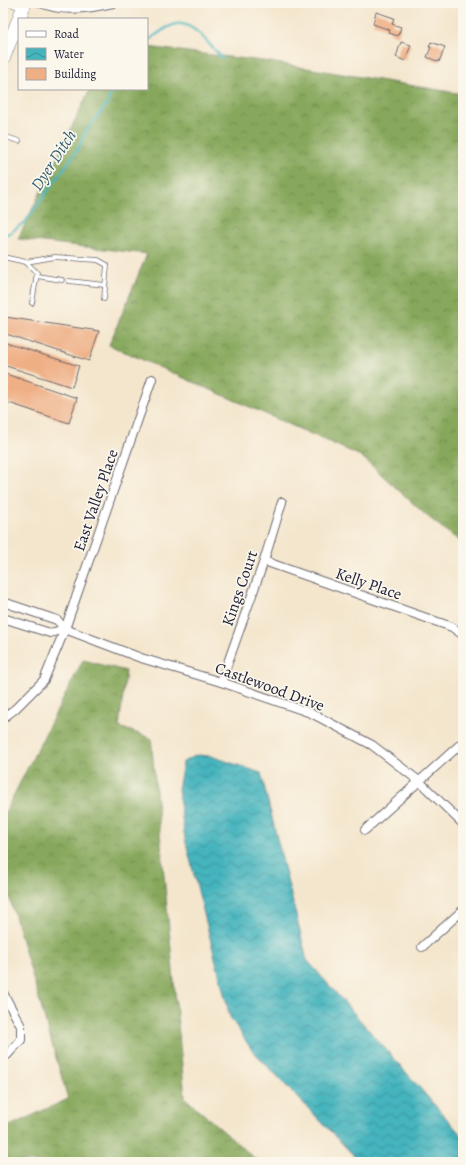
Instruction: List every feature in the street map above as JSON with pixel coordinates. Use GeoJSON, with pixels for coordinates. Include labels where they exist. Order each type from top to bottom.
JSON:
{"type":"FeatureCollection","features":[{"type":"Feature","properties":{"kind":"main road"},"geometry":{"type":"LineString","coordinates":[[19,18],[24,6]]}},
{"type":"Feature","properties":{"kind":"main road"},"geometry":{"type":"LineString","coordinates":[[3,57],[18,21]]}},
{"type":"Feature","properties":{"kind":"street"},"geometry":{"type":"LineString","coordinates":[[41,3],[54,7],[73,9],[90,8],[113,3]]}},
{"type":"Feature","properties":{"kind":"street","name":"East Valley Place"},"geometry":{"type":"LineString","coordinates":[[3,718],[15,710],[44,680],[65,629],[152,379]]}},
{"type":"Feature","properties":{"kind":"street","name":"Kings Court"},"geometry":{"type":"LineString","coordinates":[[221,682],[264,561],[282,502]]}},
{"type":"Feature","properties":{"kind":"street","name":"Kelly Place"},"geometry":{"type":"LineString","coordinates":[[264,561],[452,627],[463,635]]}},
{"type":"Feature","properties":{"kind":"street","name":"Castlewood Drive"},"geometry":{"type":"LineString","coordinates":[[3,602],[57,620],[65,629],[141,658],[221,682],[311,713],[372,745],[419,781],[463,824]]}},
{"type":"Feature","properties":{"kind":"street"},"geometry":{"type":"LineString","coordinates":[[3,618],[50,634],[65,629]]}},
{"type":"Feature","properties":{"kind":"street"},"geometry":{"type":"LineString","coordinates":[[365,830],[463,742]]}},
{"type":"Feature","properties":{"kind":"street"},"geometry":{"type":"LineString","coordinates":[[422,947],[463,910]]}},
{"type":"Feature","properties":{"kind":"street"},"geometry":{"type":"LineString","coordinates":[[3,993],[21,1026],[21,1040],[7,1055],[3,1057]]}},
{"type":"Feature","properties":{"kind":"lane"},"geometry":{"type":"LineString","coordinates":[[7,3],[24,6]]}},
{"type":"Feature","properties":{"kind":"lane"},"geometry":{"type":"LineString","coordinates":[[3,136],[19,141]]}},
{"type":"Feature","properties":{"kind":"lane"},"geometry":{"type":"LineString","coordinates":[[3,257],[26,262],[55,257],[98,260],[107,265],[104,299]]}},
{"type":"Feature","properties":{"kind":"lane"},"geometry":{"type":"LineString","coordinates":[[26,262],[37,273],[32,303]]}},
{"type":"Feature","properties":{"kind":"lane"},"geometry":{"type":"LineString","coordinates":[[36,276],[62,280]]}},
{"type":"Feature","properties":{"kind":"lane"},"geometry":{"type":"LineString","coordinates":[[68,281],[106,285]]}},
{"type":"Feature","properties":{"kind":"green space"},"geometry":{"type":"Polygon","coordinates":[[[148,47],[270,62],[463,94],[463,544],[427,516],[361,456],[109,345],[147,254],[18,239],[90,90],[148,90],[148,47]]]}},
{"type":"Feature","properties":{"kind":"green space"},"geometry":{"type":"Polygon","coordinates":[[[83,660],[126,671],[119,727],[151,738],[185,1098],[259,1162],[3,1162],[3,1129],[68,1099],[3,875],[3,816],[83,660]]]}},
{"type":"Feature","properties":{"kind":"water"},"geometry":{"type":"Polygon","coordinates":[[[197,755],[211,756],[261,773],[307,960],[463,1137],[463,1162],[360,1162],[252,1050],[230,1017],[185,839],[178,790],[183,762],[197,755]]]}},
{"type":"Feature","properties":{"kind":"building"},"geometry":{"type":"Polygon","coordinates":[[[376,12],[394,18],[392,24],[401,27],[398,36],[389,33],[390,30],[373,24],[376,12]]]}},
{"type":"Feature","properties":{"kind":"building"},"geometry":{"type":"Polygon","coordinates":[[[401,42],[411,45],[405,61],[396,57],[401,42]]]}},
{"type":"Feature","properties":{"kind":"building"},"geometry":{"type":"Polygon","coordinates":[[[431,42],[445,47],[439,62],[427,57],[431,47],[429,47],[431,42]]]}},
{"type":"Feature","properties":{"kind":"building"},"geometry":{"type":"Polygon","coordinates":[[[5,317],[99,331],[89,361],[3,333],[3,323],[5,317]]]}},
{"type":"Feature","properties":{"kind":"building"},"geometry":{"type":"Polygon","coordinates":[[[3,342],[79,366],[72,387],[3,365],[3,342]]]}},
{"type":"Feature","properties":{"kind":"building"},"geometry":{"type":"Polygon","coordinates":[[[3,373],[77,398],[69,423],[3,401],[3,373]]]}},
{"type":"Feature","properties":{"kind":"waterway","name":"Dyer Ditch"},"geometry":{"type":"LineString","coordinates":[[148,40],[173,25],[187,25],[200,34],[222,58]]}},
{"type":"Feature","properties":{"kind":"waterway","name":"Dyer Ditch"},"geometry":{"type":"LineString","coordinates":[[3,235],[10,233],[26,221],[78,149],[86,131],[107,104],[112,90]]}}]}
